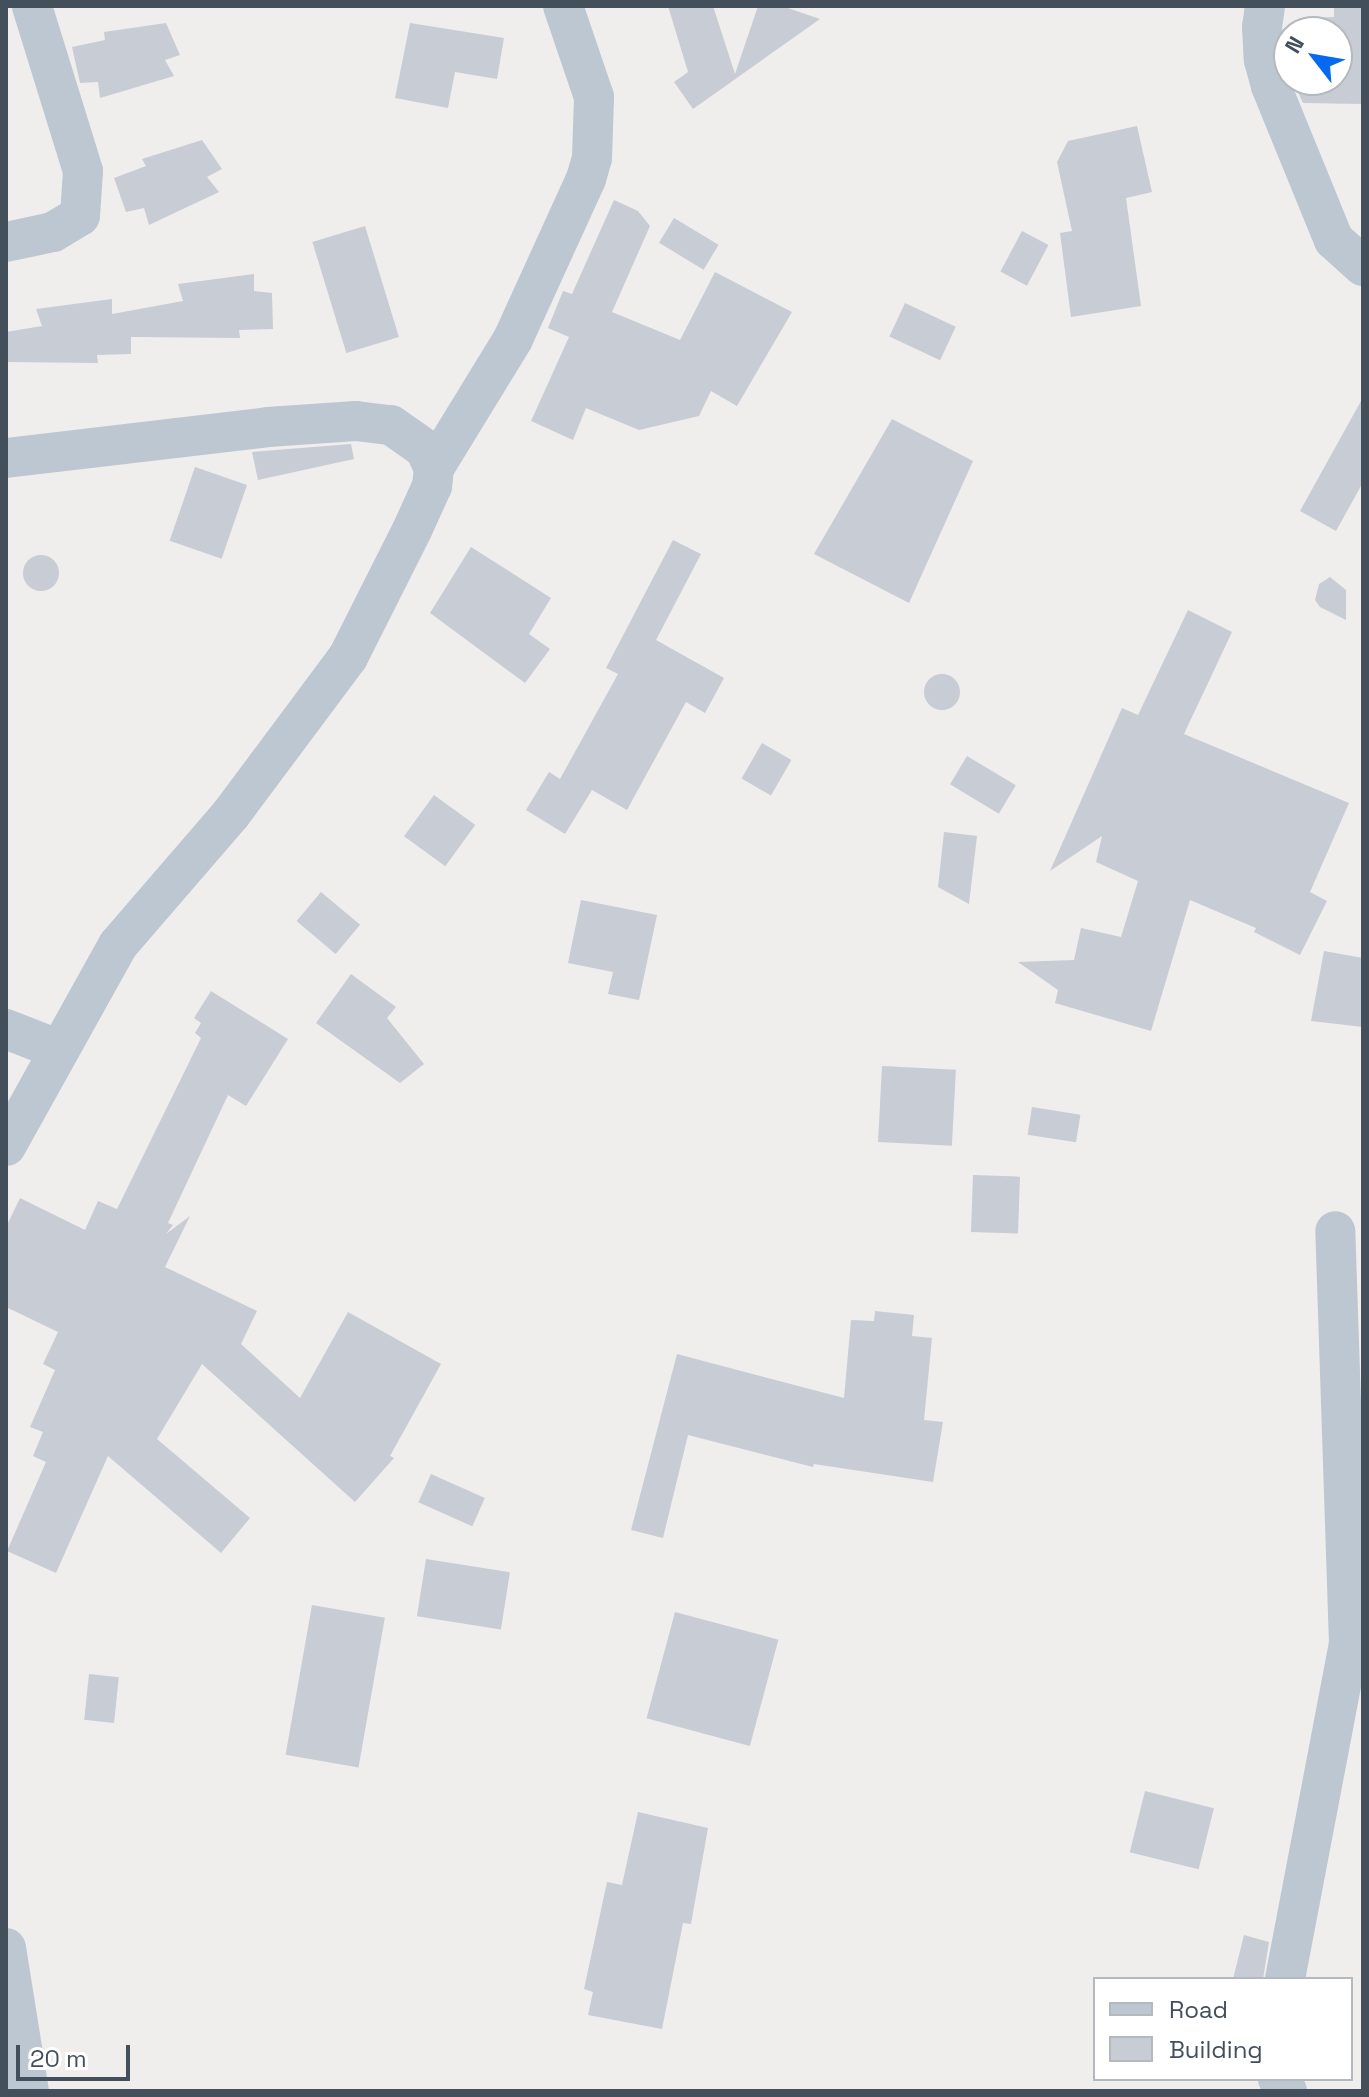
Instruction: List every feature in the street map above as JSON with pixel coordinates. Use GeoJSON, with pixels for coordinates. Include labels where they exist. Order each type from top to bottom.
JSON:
{"type":"FeatureCollection","features":[{"type":"Feature","properties":{"kind":"street"},"geometry":{"type":"LineString","coordinates":[[6,242],[53,232],[80,216],[83,171],[32,6]]}},
{"type":"Feature","properties":{"kind":"street"},"geometry":{"type":"LineString","coordinates":[[6,1146],[57,1049],[118,945],[231,814],[348,657],[412,530],[432,486],[434,468],[513,339],[586,179],[592,158],[594,97],[563,6]]}},
{"type":"Feature","properties":{"kind":"street"},"geometry":{"type":"LineString","coordinates":[[1265,6],[1262,27],[1264,60],[1271,86],[1334,240],[1363,266]]}},
{"type":"Feature","properties":{"kind":"street"},"geometry":{"type":"LineString","coordinates":[[6,458],[268,427],[356,421],[391,425],[425,449],[434,468]]}},
{"type":"Feature","properties":{"kind":"street"},"geometry":{"type":"LineString","coordinates":[[407,435],[461,426]]}},
{"type":"Feature","properties":{"kind":"street"},"geometry":{"type":"LineString","coordinates":[[6,1029],[57,1049]]}},
{"type":"Feature","properties":{"kind":"street"},"geometry":{"type":"LineString","coordinates":[[1285,1977],[1349,1644],[1335,1231]]}},
{"type":"Feature","properties":{"kind":"street"},"geometry":{"type":"LineString","coordinates":[[6,1948],[29,2091]]}},
{"type":"Feature","properties":{"kind":"building"},"geometry":{"type":"Polygon","coordinates":[[[668,6],[713,6],[735,74],[758,6],[782,6],[820,19],[693,109],[674,82],[688,72],[668,6]]]}},
{"type":"Feature","properties":{"kind":"building"},"geometry":{"type":"Polygon","coordinates":[[[1334,6],[1363,6],[1363,104],[1303,103],[1300,96],[1353,96],[1353,16],[1334,16],[1334,6]]]}},
{"type":"Feature","properties":{"kind":"building"},"geometry":{"type":"Polygon","coordinates":[[[166,23],[180,55],[165,60],[174,76],[100,98],[98,82],[80,83],[72,47],[105,40],[104,32],[166,23]]]}},
{"type":"Feature","properties":{"kind":"building"},"geometry":{"type":"Polygon","coordinates":[[[410,23],[504,38],[497,79],[455,72],[448,108],[395,98],[410,23]]]}},
{"type":"Feature","properties":{"kind":"building"},"geometry":{"type":"Polygon","coordinates":[[[1137,126],[1152,192],[1126,198],[1141,306],[1071,317],[1060,233],[1072,231],[1057,162],[1068,141],[1137,126]]]}},
{"type":"Feature","properties":{"kind":"building"},"geometry":{"type":"Polygon","coordinates":[[[202,140],[222,169],[207,177],[219,192],[149,225],[144,208],[126,212],[114,178],[146,166],[142,159],[202,140]]]}},
{"type":"Feature","properties":{"kind":"building"},"geometry":{"type":"Polygon","coordinates":[[[614,200],[638,211],[650,226],[612,312],[680,340],[715,272],[792,312],[737,406],[711,391],[699,416],[639,430],[586,408],[573,440],[531,421],[569,337],[548,328],[563,291],[572,294],[614,200]]]}},
{"type":"Feature","properties":{"kind":"building"},"geometry":{"type":"Polygon","coordinates":[[[674,218],[719,245],[704,270],[659,243],[674,218]]]}},
{"type":"Feature","properties":{"kind":"building"},"geometry":{"type":"Polygon","coordinates":[[[365,226],[399,337],[346,353],[312,242],[365,226]]]}},
{"type":"Feature","properties":{"kind":"building"},"geometry":{"type":"Polygon","coordinates":[[[1022,231],[1048,245],[1027,286],[1000,272],[1022,231]]]}},
{"type":"Feature","properties":{"kind":"building"},"geometry":{"type":"Polygon","coordinates":[[[254,274],[254,291],[272,293],[273,329],[239,330],[240,338],[131,337],[131,354],[97,355],[98,363],[6,362],[6,332],[42,326],[36,309],[112,299],[112,314],[183,301],[178,284],[254,274]]]}},
{"type":"Feature","properties":{"kind":"building"},"geometry":{"type":"Polygon","coordinates":[[[905,303],[956,327],[940,360],[889,337],[905,303]]]}},
{"type":"Feature","properties":{"kind":"building"},"geometry":{"type":"Polygon","coordinates":[[[1361,401],[1361,486],[1336,531],[1300,511],[1361,401]]]}},
{"type":"Feature","properties":{"kind":"building"},"geometry":{"type":"Polygon","coordinates":[[[892,419],[973,461],[909,603],[814,554],[892,419]]]}},
{"type":"Feature","properties":{"kind":"building"},"geometry":{"type":"Polygon","coordinates":[[[351,444],[354,459],[258,480],[252,452],[351,444]]]}},
{"type":"Feature","properties":{"kind":"building"},"geometry":{"type":"Polygon","coordinates":[[[195,467],[247,485],[222,559],[170,541],[195,467]]]}},
{"type":"Feature","properties":{"kind":"building"},"geometry":{"type":"Polygon","coordinates":[[[673,540],[701,554],[656,640],[724,678],[705,713],[686,702],[627,810],[592,790],[565,834],[526,810],[549,772],[560,779],[618,674],[606,668],[673,540]]]}},
{"type":"Feature","properties":{"kind":"building"},"geometry":{"type":"Polygon","coordinates":[[[471,547],[551,598],[529,634],[550,649],[525,683],[430,613],[471,547]]]}},
{"type":"Feature","properties":{"kind":"building"},"geometry":{"type":"Polygon","coordinates":[[[41,555],[54,560],[59,573],[54,586],[41,591],[28,586],[23,573],[28,560],[41,555]]]}},
{"type":"Feature","properties":{"kind":"building"},"geometry":{"type":"Polygon","coordinates":[[[1330,577],[1346,590],[1346,620],[1320,607],[1315,600],[1319,584],[1330,577]]]}},
{"type":"Feature","properties":{"kind":"building"},"geometry":{"type":"Polygon","coordinates":[[[1188,610],[1232,632],[1184,734],[1349,803],[1310,892],[1327,901],[1300,955],[1254,932],[1256,928],[1190,900],[1151,1031],[1055,1003],[1058,990],[1018,962],[1074,960],[1081,928],[1121,937],[1138,881],[1096,862],[1102,836],[1050,871],[1122,708],[1138,715],[1188,610]]]}},
{"type":"Feature","properties":{"kind":"building"},"geometry":{"type":"Polygon","coordinates":[[[942,674],[955,679],[960,692],[955,705],[942,710],[929,705],[924,692],[929,679],[942,674]]]}},
{"type":"Feature","properties":{"kind":"building"},"geometry":{"type":"Polygon","coordinates":[[[762,743],[791,760],[771,796],[742,779],[762,743]]]}},
{"type":"Feature","properties":{"kind":"building"},"geometry":{"type":"Polygon","coordinates":[[[967,756],[1016,785],[999,814],[950,784],[967,756]]]}},
{"type":"Feature","properties":{"kind":"building"},"geometry":{"type":"Polygon","coordinates":[[[434,795],[475,825],[445,866],[404,836],[434,795]]]}},
{"type":"Feature","properties":{"kind":"building"},"geometry":{"type":"Polygon","coordinates":[[[944,832],[977,836],[969,904],[938,887],[944,832]]]}},
{"type":"Feature","properties":{"kind":"building"},"geometry":{"type":"Polygon","coordinates":[[[321,892],[360,925],[336,954],[297,921],[321,892]]]}},
{"type":"Feature","properties":{"kind":"building"},"geometry":{"type":"Polygon","coordinates":[[[581,900],[657,915],[639,1000],[608,994],[613,972],[568,963],[581,900]]]}},
{"type":"Feature","properties":{"kind":"building"},"geometry":{"type":"Polygon","coordinates":[[[1324,951],[1363,958],[1363,1027],[1311,1021],[1324,951]]]}},
{"type":"Feature","properties":{"kind":"building"},"geometry":{"type":"Polygon","coordinates":[[[351,974],[396,1007],[387,1018],[424,1064],[400,1083],[316,1023],[351,974]]]}},
{"type":"Feature","properties":{"kind":"building"},"geometry":{"type":"Polygon","coordinates":[[[211,991],[288,1039],[246,1106],[228,1095],[168,1223],[173,1225],[166,1234],[190,1216],[165,1267],[257,1311],[241,1344],[300,1398],[348,1312],[441,1364],[390,1456],[394,1458],[355,1502],[202,1364],[157,1439],[250,1518],[221,1553],[108,1456],[56,1573],[7,1551],[46,1462],[33,1456],[43,1432],[30,1427],[55,1370],[43,1364],[58,1332],[6,1307],[6,1227],[20,1198],[85,1230],[98,1201],[117,1209],[201,1038],[195,1033],[201,1023],[194,1018],[211,991]]]}},
{"type":"Feature","properties":{"kind":"building"},"geometry":{"type":"Polygon","coordinates":[[[882,1066],[956,1070],[952,1146],[878,1142],[882,1066]]]}},
{"type":"Feature","properties":{"kind":"building"},"geometry":{"type":"Polygon","coordinates":[[[1032,1107],[1080,1115],[1076,1142],[1028,1135],[1032,1107]]]}},
{"type":"Feature","properties":{"kind":"building"},"geometry":{"type":"Polygon","coordinates":[[[973,1175],[1020,1177],[1018,1234],[971,1232],[973,1175]]]}},
{"type":"Feature","properties":{"kind":"building"},"geometry":{"type":"Polygon","coordinates":[[[875,1311],[914,1315],[912,1336],[932,1338],[924,1420],[943,1422],[933,1482],[814,1464],[813,1467],[688,1435],[663,1538],[631,1530],[677,1354],[844,1398],[851,1320],[874,1321],[875,1311]]]}},
{"type":"Feature","properties":{"kind":"building"},"geometry":{"type":"Polygon","coordinates":[[[431,1474],[485,1498],[472,1526],[418,1502],[431,1474]]]}},
{"type":"Feature","properties":{"kind":"building"},"geometry":{"type":"Polygon","coordinates":[[[426,1559],[510,1572],[501,1630],[417,1616],[426,1559]]]}},
{"type":"Feature","properties":{"kind":"building"},"geometry":{"type":"Polygon","coordinates":[[[312,1605],[385,1618],[358,1768],[286,1755],[312,1605]]]}},
{"type":"Feature","properties":{"kind":"building"},"geometry":{"type":"Polygon","coordinates":[[[675,1612],[778,1640],[750,1746],[647,1718],[675,1612]]]}},
{"type":"Feature","properties":{"kind":"building"},"geometry":{"type":"Polygon","coordinates":[[[89,1674],[119,1677],[114,1723],[84,1720],[89,1674]]]}},
{"type":"Feature","properties":{"kind":"building"},"geometry":{"type":"Polygon","coordinates":[[[1145,1791],[1214,1808],[1199,1869],[1130,1852],[1145,1791]]]}},
{"type":"Feature","properties":{"kind":"building"},"geometry":{"type":"Polygon","coordinates":[[[638,1812],[708,1828],[691,1924],[683,1923],[662,2029],[588,2015],[593,1992],[584,1989],[607,1882],[622,1885],[638,1812]]]}},
{"type":"Feature","properties":{"kind":"building"},"geometry":{"type":"Polygon","coordinates":[[[1244,1935],[1269,1942],[1263,1977],[1234,1977],[1244,1935]]]}}]}
